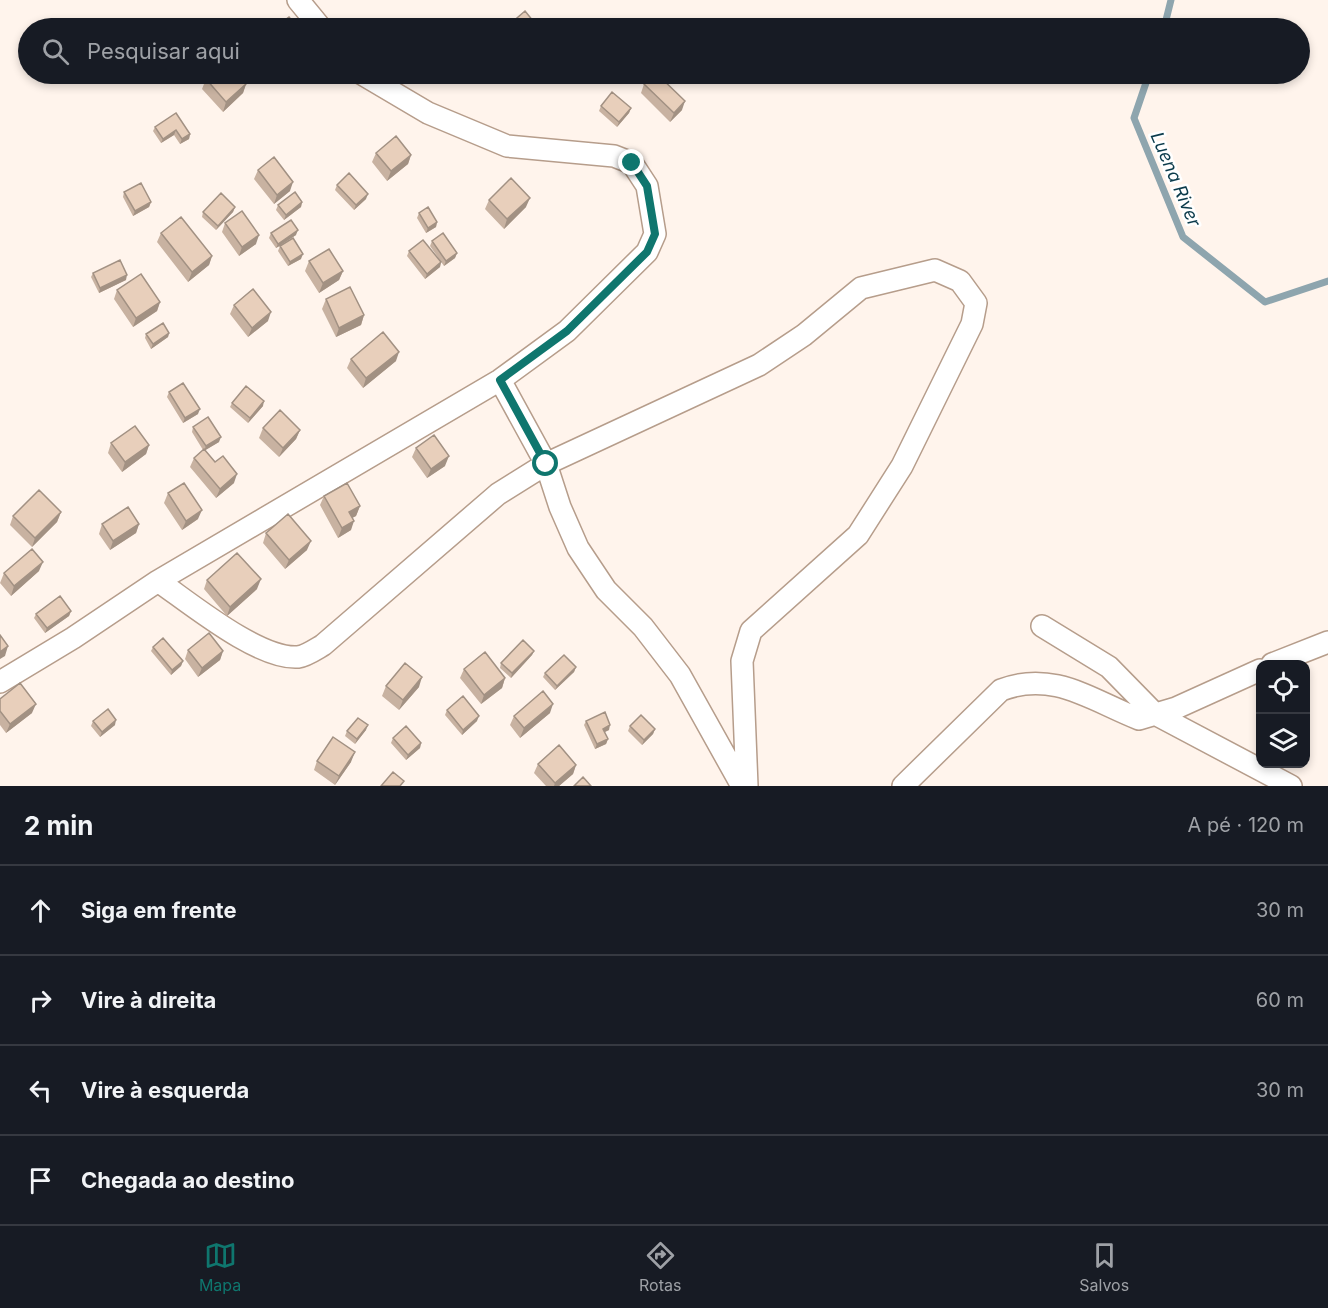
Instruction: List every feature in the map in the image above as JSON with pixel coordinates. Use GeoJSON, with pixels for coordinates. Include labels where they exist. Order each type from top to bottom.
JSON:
{"type":"FeatureCollection","features":[{"type":"Feature","properties":{"kind":"street"},"geometry":{"type":"LineString","coordinates":[[298,0],[313,18]]}},
{"type":"Feature","properties":{"kind":"street"},"geometry":{"type":"LineString","coordinates":[[0,682],[73,638],[158,581],[500,380],[567,331],[647,252],[655,234],[647,186],[632,163],[614,156],[507,146],[428,114],[378,84]]}},
{"type":"Feature","properties":{"kind":"street"},"geometry":{"type":"LineString","coordinates":[[158,581],[242,639],[275,653],[299,657],[323,645],[498,494],[546,464],[759,365],[804,335],[861,288],[935,270],[960,281],[976,303],[972,324],[903,466],[858,535],[751,632],[742,661],[744,786]]}},
{"type":"Feature","properties":{"kind":"street"},"geometry":{"type":"LineString","coordinates":[[500,380],[546,464],[560,507],[578,548],[606,590],[643,627],[680,675],[744,786]]}},
{"type":"Feature","properties":{"kind":"street"},"geometry":{"type":"LineString","coordinates":[[1042,626],[1109,667],[1155,714],[1291,786]]}},
{"type":"Feature","properties":{"kind":"street"},"geometry":{"type":"LineString","coordinates":[[1282,660],[1328,642]]}},
{"type":"Feature","properties":{"kind":"street"},"geometry":{"type":"LineString","coordinates":[[903,786],[1001,690],[1020,682],[1056,683],[1139,719],[1256,672]]}},
{"type":"Feature","properties":{"kind":"building"},"geometry":{"type":"Polygon","coordinates":[[[525,11],[531,18],[517,18],[525,11]]]}},
{"type":"Feature","properties":{"kind":"building"},"geometry":{"type":"Polygon","coordinates":[[[210,84],[246,84],[226,102],[210,84]]]}},
{"type":"Feature","properties":{"kind":"building"},"geometry":{"type":"Polygon","coordinates":[[[644,84],[667,84],[685,101],[674,113],[644,84]]]}},
{"type":"Feature","properties":{"kind":"building"},"geometry":{"type":"Polygon","coordinates":[[[612,92],[631,108],[619,122],[601,106],[612,92]]]}},
{"type":"Feature","properties":{"kind":"building"},"geometry":{"type":"Polygon","coordinates":[[[176,113],[190,134],[182,139],[176,130],[163,139],[155,127],[176,113]]]}},
{"type":"Feature","properties":{"kind":"building"},"geometry":{"type":"Polygon","coordinates":[[[396,136],[411,155],[391,171],[376,153],[396,136]]]}},
{"type":"Feature","properties":{"kind":"building"},"geometry":{"type":"Polygon","coordinates":[[[274,157],[293,182],[277,195],[258,170],[274,157]]]}},
{"type":"Feature","properties":{"kind":"building"},"geometry":{"type":"Polygon","coordinates":[[[349,173],[368,194],[356,205],[337,185],[349,173]]]}},
{"type":"Feature","properties":{"kind":"building"},"geometry":{"type":"Polygon","coordinates":[[[511,178],[530,198],[507,219],[489,200],[511,178]]]}},
{"type":"Feature","properties":{"kind":"building"},"geometry":{"type":"Polygon","coordinates":[[[141,183],[151,202],[135,211],[124,192],[141,183]]]}},
{"type":"Feature","properties":{"kind":"building"},"geometry":{"type":"Polygon","coordinates":[[[295,192],[302,202],[286,215],[278,205],[295,192]]]}},
{"type":"Feature","properties":{"kind":"building"},"geometry":{"type":"Polygon","coordinates":[[[221,193],[235,207],[218,226],[203,212],[221,193]]]}},
{"type":"Feature","properties":{"kind":"building"},"geometry":{"type":"Polygon","coordinates":[[[428,207],[437,222],[428,228],[419,213],[428,207]]]}},
{"type":"Feature","properties":{"kind":"building"},"geometry":{"type":"Polygon","coordinates":[[[242,211],[259,235],[242,247],[225,223],[242,211]]]}},
{"type":"Feature","properties":{"kind":"building"},"geometry":{"type":"Polygon","coordinates":[[[181,217],[212,256],[192,272],[161,233],[181,217]]]}},
{"type":"Feature","properties":{"kind":"building"},"geometry":{"type":"Polygon","coordinates":[[[291,220],[298,230],[278,244],[271,233],[291,220]]]}},
{"type":"Feature","properties":{"kind":"building"},"geometry":{"type":"Polygon","coordinates":[[[443,233],[457,253],[446,261],[432,241],[443,233]]]}},
{"type":"Feature","properties":{"kind":"building"},"geometry":{"type":"Polygon","coordinates":[[[293,238],[303,254],[290,262],[280,246],[293,238]]]}},
{"type":"Feature","properties":{"kind":"building"},"geometry":{"type":"Polygon","coordinates":[[[423,240],[441,262],[427,274],[409,251],[423,240]]]}},
{"type":"Feature","properties":{"kind":"building"},"geometry":{"type":"Polygon","coordinates":[[[329,249],[343,271],[323,283],[309,261],[329,249]]]}},
{"type":"Feature","properties":{"kind":"building"},"geometry":{"type":"Polygon","coordinates":[[[120,260],[127,275],[100,288],[93,273],[120,260]]]}},
{"type":"Feature","properties":{"kind":"building"},"geometry":{"type":"Polygon","coordinates":[[[141,274],[160,302],[136,318],[117,290],[141,274]]]}},
{"type":"Feature","properties":{"kind":"building"},"geometry":{"type":"Polygon","coordinates":[[[350,287],[364,315],[339,328],[326,299],[350,287]]]}},
{"type":"Feature","properties":{"kind":"building"},"geometry":{"type":"Polygon","coordinates":[[[253,289],[271,312],[252,328],[234,305],[253,289]]]}},
{"type":"Feature","properties":{"kind":"building"},"geometry":{"type":"Polygon","coordinates":[[[163,323],[169,333],[153,344],[146,334],[163,323]]]}},
{"type":"Feature","properties":{"kind":"building"},"geometry":{"type":"Polygon","coordinates":[[[383,332],[399,352],[366,378],[351,359],[383,332]]]}},
{"type":"Feature","properties":{"kind":"building"},"geometry":{"type":"Polygon","coordinates":[[[183,383],[200,409],[185,418],[169,392],[183,383]]]}},
{"type":"Feature","properties":{"kind":"building"},"geometry":{"type":"Polygon","coordinates":[[[246,386],[264,401],[250,418],[232,403],[246,386]]]}},
{"type":"Feature","properties":{"kind":"building"},"geometry":{"type":"Polygon","coordinates":[[[280,410],[300,430],[283,448],[263,428],[280,410]]]}},
{"type":"Feature","properties":{"kind":"building"},"geometry":{"type":"Polygon","coordinates":[[[208,417],[221,437],[206,446],[193,427],[208,417]]]}},
{"type":"Feature","properties":{"kind":"building"},"geometry":{"type":"Polygon","coordinates":[[[135,426],[149,445],[125,462],[111,443],[135,426]]]}},
{"type":"Feature","properties":{"kind":"building"},"geometry":{"type":"Polygon","coordinates":[[[434,435],[449,456],[431,469],[416,448],[434,435]]]}},
{"type":"Feature","properties":{"kind":"building"},"geometry":{"type":"Polygon","coordinates":[[[204,449],[215,462],[223,456],[237,474],[220,489],[194,458],[204,449]]]}},
{"type":"Feature","properties":{"kind":"building"},"geometry":{"type":"Polygon","coordinates":[[[184,483],[202,510],[186,521],[168,493],[184,483]]]}},
{"type":"Feature","properties":{"kind":"building"},"geometry":{"type":"Polygon","coordinates":[[[347,483],[360,506],[349,512],[354,521],[342,528],[324,496],[347,483]]]}},
{"type":"Feature","properties":{"kind":"building"},"geometry":{"type":"Polygon","coordinates":[[[39,490],[61,512],[35,538],[13,516],[39,490]]]}},
{"type":"Feature","properties":{"kind":"building"},"geometry":{"type":"Polygon","coordinates":[[[128,507],[139,524],[113,541],[102,524],[128,507]]]}},
{"type":"Feature","properties":{"kind":"building"},"geometry":{"type":"Polygon","coordinates":[[[288,514],[311,541],[289,560],[266,533],[288,514]]]}},
{"type":"Feature","properties":{"kind":"building"},"geometry":{"type":"Polygon","coordinates":[[[32,549],[43,562],[14,586],[4,573],[32,549]]]}},
{"type":"Feature","properties":{"kind":"building"},"geometry":{"type":"Polygon","coordinates":[[[237,553],[261,579],[230,607],[207,580],[237,553]]]}},
{"type":"Feature","properties":{"kind":"building"},"geometry":{"type":"Polygon","coordinates":[[[60,596],[71,611],[47,628],[36,614],[60,596]]]}},
{"type":"Feature","properties":{"kind":"building"},"geometry":{"type":"Polygon","coordinates":[[[209,633],[223,651],[202,668],[188,650],[209,633]]]}},
{"type":"Feature","properties":{"kind":"building"},"geometry":{"type":"Polygon","coordinates":[[[0,635],[8,646],[0,652],[0,635]]]}},
{"type":"Feature","properties":{"kind":"building"},"geometry":{"type":"Polygon","coordinates":[[[163,638],[183,661],[172,670],[153,647],[163,638]]]}},
{"type":"Feature","properties":{"kind":"building"},"geometry":{"type":"Polygon","coordinates":[[[523,640],[534,651],[512,673],[501,663],[523,640]]]}},
{"type":"Feature","properties":{"kind":"building"},"geometry":{"type":"Polygon","coordinates":[[[485,652],[505,678],[484,695],[464,669],[485,652]]]}},
{"type":"Feature","properties":{"kind":"building"},"geometry":{"type":"Polygon","coordinates":[[[564,655],[576,667],[557,686],[545,673],[564,655]]]}},
{"type":"Feature","properties":{"kind":"building"},"geometry":{"type":"Polygon","coordinates":[[[405,663],[422,677],[403,700],[386,686],[405,663]]]}},
{"type":"Feature","properties":{"kind":"building"},"geometry":{"type":"Polygon","coordinates":[[[20,683],[36,704],[10,724],[0,711],[0,699],[20,683]]]}},
{"type":"Feature","properties":{"kind":"building"},"geometry":{"type":"Polygon","coordinates":[[[543,691],[553,704],[524,728],[514,716],[543,691]]]}},
{"type":"Feature","properties":{"kind":"building"},"geometry":{"type":"Polygon","coordinates":[[[463,696],[479,716],[463,730],[447,710],[463,696]]]}},
{"type":"Feature","properties":{"kind":"building"},"geometry":{"type":"Polygon","coordinates":[[[108,709],[116,720],[102,732],[93,721],[108,709]]]}},
{"type":"Feature","properties":{"kind":"building"},"geometry":{"type":"Polygon","coordinates":[[[605,712],[610,725],[603,729],[608,739],[597,744],[586,721],[605,712]]]}},
{"type":"Feature","properties":{"kind":"building"},"geometry":{"type":"Polygon","coordinates":[[[641,715],[655,729],[644,740],[630,726],[641,715]]]}},
{"type":"Feature","properties":{"kind":"building"},"geometry":{"type":"Polygon","coordinates":[[[358,718],[368,725],[357,739],[347,731],[358,718]]]}},
{"type":"Feature","properties":{"kind":"building"},"geometry":{"type":"Polygon","coordinates":[[[406,726],[421,743],[408,755],[393,738],[406,726]]]}},
{"type":"Feature","properties":{"kind":"building"},"geometry":{"type":"Polygon","coordinates":[[[333,737],[355,752],[339,776],[317,761],[333,737]]]}},
{"type":"Feature","properties":{"kind":"building"},"geometry":{"type":"Polygon","coordinates":[[[559,745],[576,765],[555,783],[538,764],[559,745]]]}},
{"type":"Feature","properties":{"kind":"building"},"geometry":{"type":"Polygon","coordinates":[[[393,772],[404,781],[400,786],[381,786],[393,772]]]}},
{"type":"Feature","properties":{"kind":"building"},"geometry":{"type":"Polygon","coordinates":[[[583,777],[591,786],[574,786],[583,777]]]}},
{"type":"Feature","properties":{"kind":"waterway","name":"Luena River"},"geometry":{"type":"LineString","coordinates":[[1166,18],[1171,0]]}},
{"type":"Feature","properties":{"kind":"waterway","name":"Luena River"},"geometry":{"type":"LineString","coordinates":[[1146,84],[1134,118],[1183,237],[1265,302],[1328,281]]}},
{"type":"Feature","properties":{"kind":"route"},"geometry":{"type":"LineString","coordinates":[[546,464],[500,380],[567,331],[647,252],[655,234],[647,186],[632,163]]}}]}
